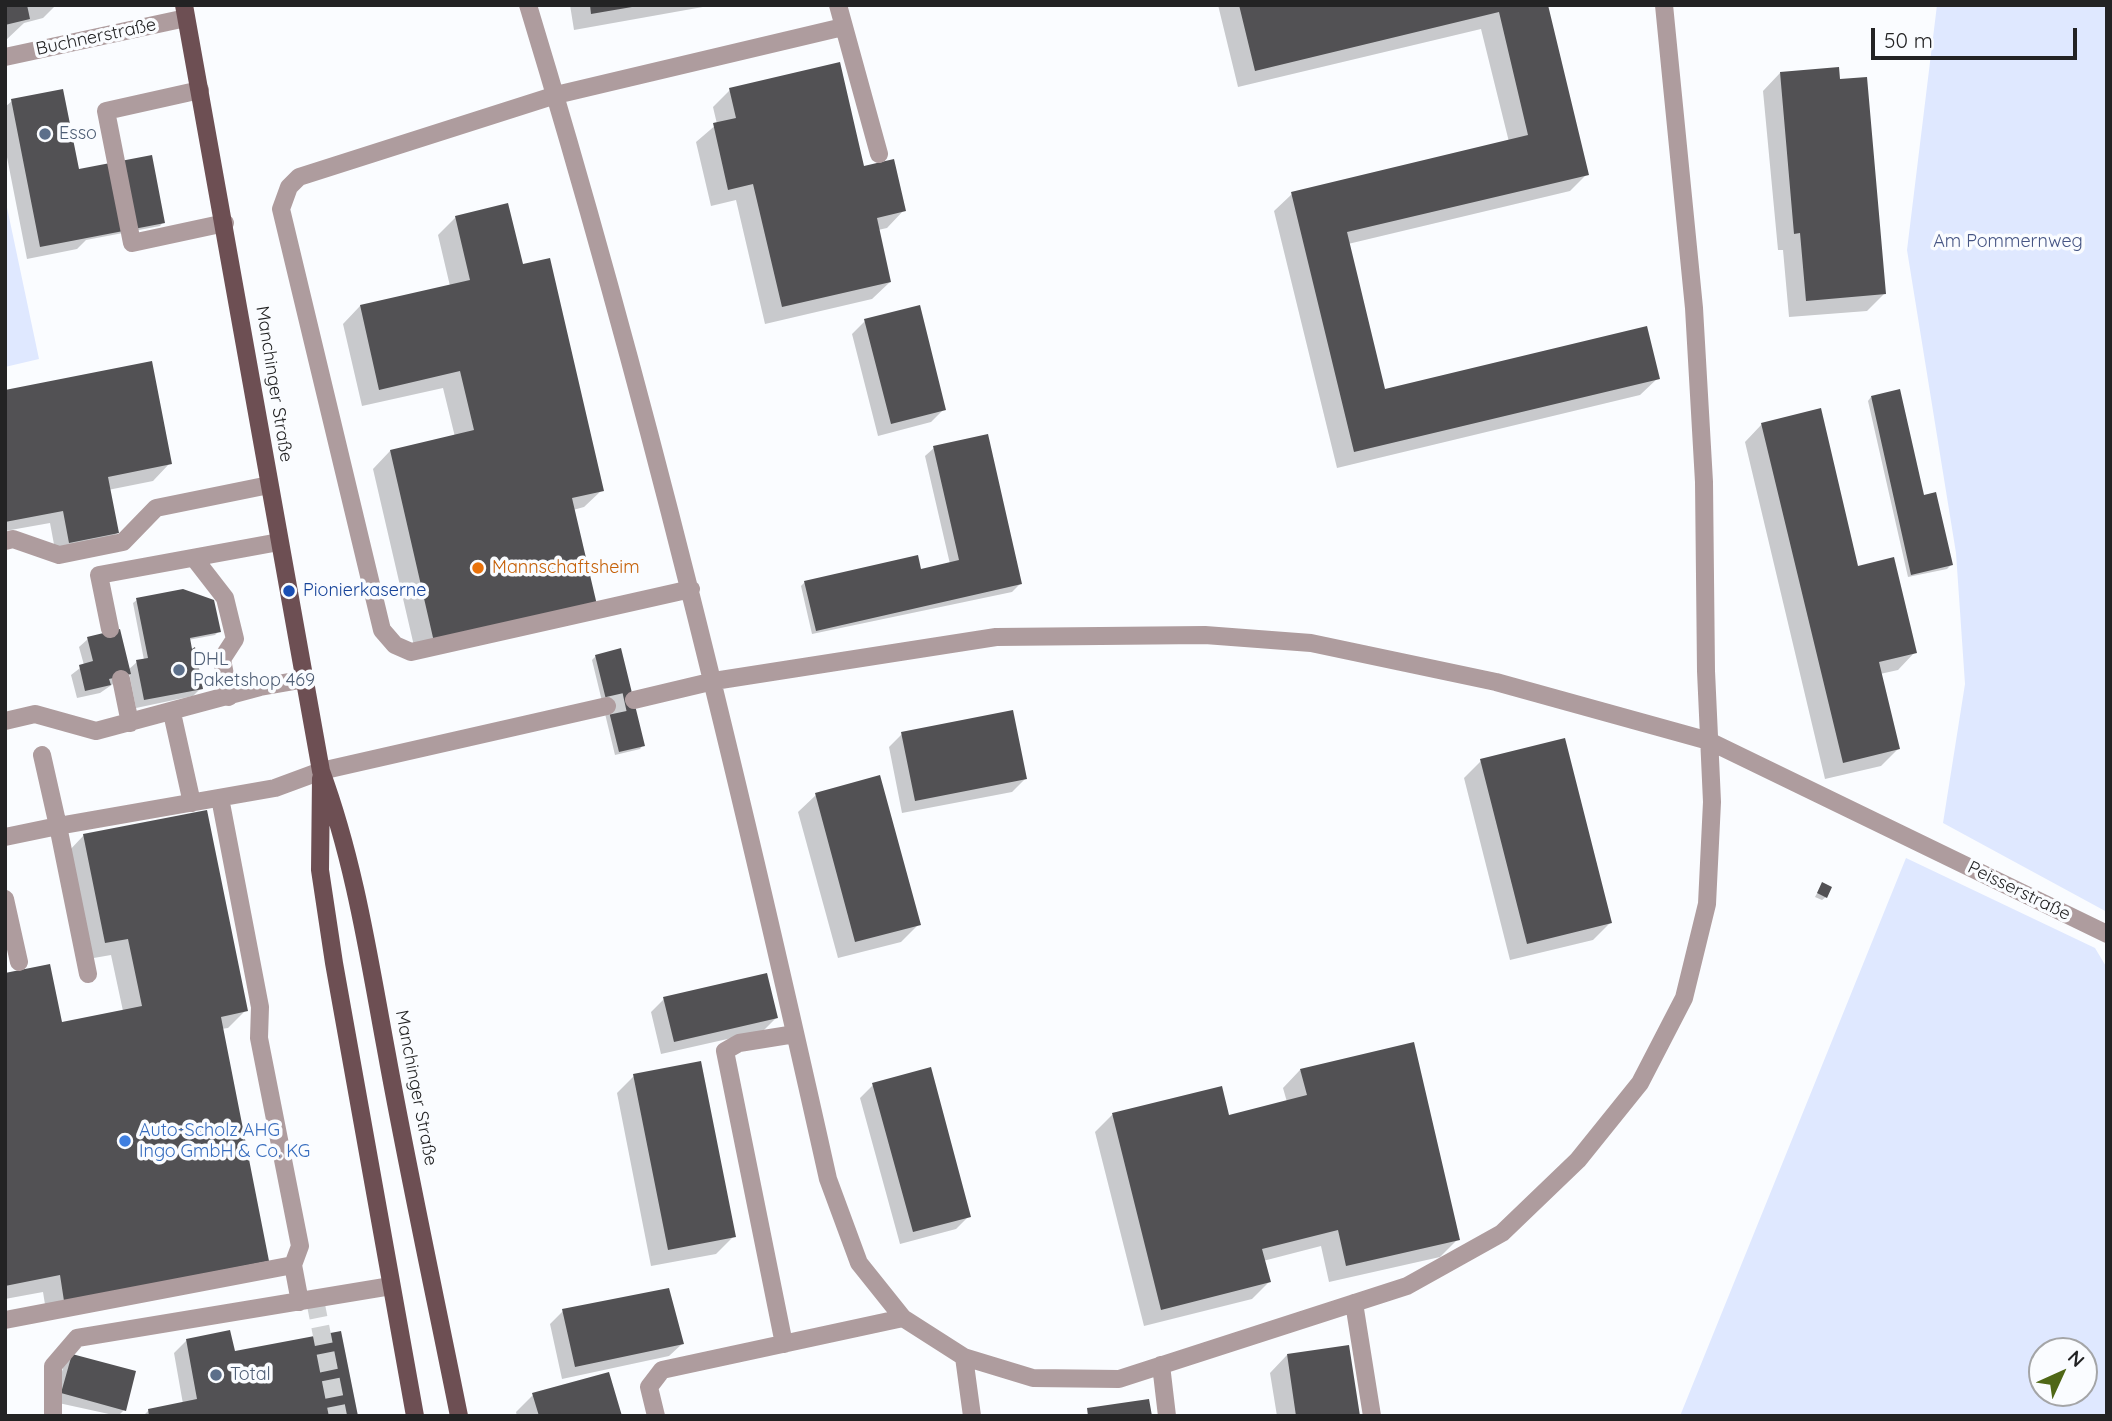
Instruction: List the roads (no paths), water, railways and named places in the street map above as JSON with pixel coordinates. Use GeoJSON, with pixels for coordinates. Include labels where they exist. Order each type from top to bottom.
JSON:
{"type":"FeatureCollection","features":[{"type":"Feature","properties":{"kind":"main road","name":"Manchinger Straße"},"geometry":{"type":"LineString","coordinates":[[185,12],[225,223],[268,485],[321,771],[345,843],[369,946],[387,1055],[458,1416]]}},
{"type":"Feature","properties":{"kind":"main road","name":"Manchinger Straße"},"geometry":{"type":"LineString","coordinates":[[321,771],[320,870],[415,1416]]}},
{"type":"Feature","properties":{"kind":"street"},"geometry":{"type":"LineString","coordinates":[[528,5],[582,181],[691,589],[828,1179],[859,1263],[903,1318],[964,1357],[1033,1378],[1119,1379],[1407,1286],[1502,1233],[1578,1160],[1640,1083],[1684,998],[1707,904],[1712,802],[1703,481],[1694,308],[1664,5]]}},
{"type":"Feature","properties":{"kind":"street"},"geometry":{"type":"LineString","coordinates":[[838,5],[879,153]]}},
{"type":"Feature","properties":{"kind":"street","name":"Buchnerstraße"},"geometry":{"type":"LineString","coordinates":[[5,57],[185,12]]}},
{"type":"Feature","properties":{"kind":"street"},"geometry":{"type":"LineString","coordinates":[[691,589],[411,652],[395,645],[382,630],[281,209],[289,187],[299,177],[556,95],[842,27]]}},
{"type":"Feature","properties":{"kind":"street"},"geometry":{"type":"LineString","coordinates":[[200,90],[106,111],[132,243],[225,223]]}},
{"type":"Feature","properties":{"kind":"street"},"geometry":{"type":"LineString","coordinates":[[5,541],[13,539],[59,555],[123,542],[156,508],[268,485]]}},
{"type":"Feature","properties":{"kind":"street"},"geometry":{"type":"LineString","coordinates":[[110,629],[99,575],[279,542]]}},
{"type":"Feature","properties":{"kind":"street"},"geometry":{"type":"LineString","coordinates":[[194,558],[225,598],[235,639],[222,659],[229,697]]}},
{"type":"Feature","properties":{"kind":"street","name":"Peisserstraße"},"geometry":{"type":"LineString","coordinates":[[634,700],[714,681],[996,637],[1205,635],[1311,643],[1496,682],[1709,741],[2107,934]]}},
{"type":"Feature","properties":{"kind":"street"},"geometry":{"type":"LineString","coordinates":[[121,679],[130,723]]}},
{"type":"Feature","properties":{"kind":"street"},"geometry":{"type":"LineString","coordinates":[[5,721],[35,714],[96,731],[306,679]]}},
{"type":"Feature","properties":{"kind":"street"},"geometry":{"type":"LineString","coordinates":[[5,837],[275,788],[321,771],[607,706]]}},
{"type":"Feature","properties":{"kind":"street"},"geometry":{"type":"LineString","coordinates":[[172,713],[192,803]]}},
{"type":"Feature","properties":{"kind":"street"},"geometry":{"type":"LineString","coordinates":[[42,755],[88,974]]}},
{"type":"Feature","properties":{"kind":"street"},"geometry":{"type":"LineString","coordinates":[[220,798],[260,1007],[259,1038],[300,1246],[293,1265],[300,1302]]}},
{"type":"Feature","properties":{"kind":"street"},"geometry":{"type":"LineString","coordinates":[[5,899],[19,962]]}},
{"type":"Feature","properties":{"kind":"street"},"geometry":{"type":"LineString","coordinates":[[784,1344],[725,1051],[738,1043],[796,1034]]}},
{"type":"Feature","properties":{"kind":"street"},"geometry":{"type":"LineString","coordinates":[[5,1320],[293,1265]]}},
{"type":"Feature","properties":{"kind":"street"},"geometry":{"type":"LineString","coordinates":[[53,1416],[53,1366],[77,1338],[391,1286]]}},
{"type":"Feature","properties":{"kind":"street"},"geometry":{"type":"LineString","coordinates":[[1354,1303],[1371,1416]]}},
{"type":"Feature","properties":{"kind":"street"},"geometry":{"type":"LineString","coordinates":[[656,1416],[649,1387],[662,1370],[903,1318]]}},
{"type":"Feature","properties":{"kind":"street"},"geometry":{"type":"LineString","coordinates":[[964,1357],[972,1416]]}},
{"type":"Feature","properties":{"kind":"street"},"geometry":{"type":"LineString","coordinates":[[1161,1365],[1167,1416]]}},
{"type":"Feature","properties":{"kind":"tunnel"},"geometry":{"type":"LineString","coordinates":[[607,706],[634,700]]}},
{"type":"Feature","properties":{"kind":"tunnel"},"geometry":{"type":"LineString","coordinates":[[315,1300],[338,1416]]}},
{"type":"Feature","properties":{"kind":"place","name":"Esso"},"geometry":{"type":"Point","coordinates":[45,134]}},
{"type":"Feature","properties":{"kind":"place","name":"Mannschaftsheim"},"geometry":{"type":"Point","coordinates":[478,568]}},
{"type":"Feature","properties":{"kind":"place","name":"Pionierkaserne"},"geometry":{"type":"Point","coordinates":[289,591]}},
{"type":"Feature","properties":{"kind":"place","name":"DHL Paketshop 469"},"geometry":{"type":"Point","coordinates":[179,670]}},
{"type":"Feature","properties":{"kind":"place","name":"Auto-Scholz AHG Ingo GmbH & Co. KG"},"geometry":{"type":"Point","coordinates":[125,1141]}},
{"type":"Feature","properties":{"kind":"place","name":"Total"},"geometry":{"type":"Point","coordinates":[216,1375]}},
{"type":"Feature","properties":{"kind":"park label","name":"Am Pommernweg"},"geometry":{"type":"Point","coordinates":[2008,242]}}]}
